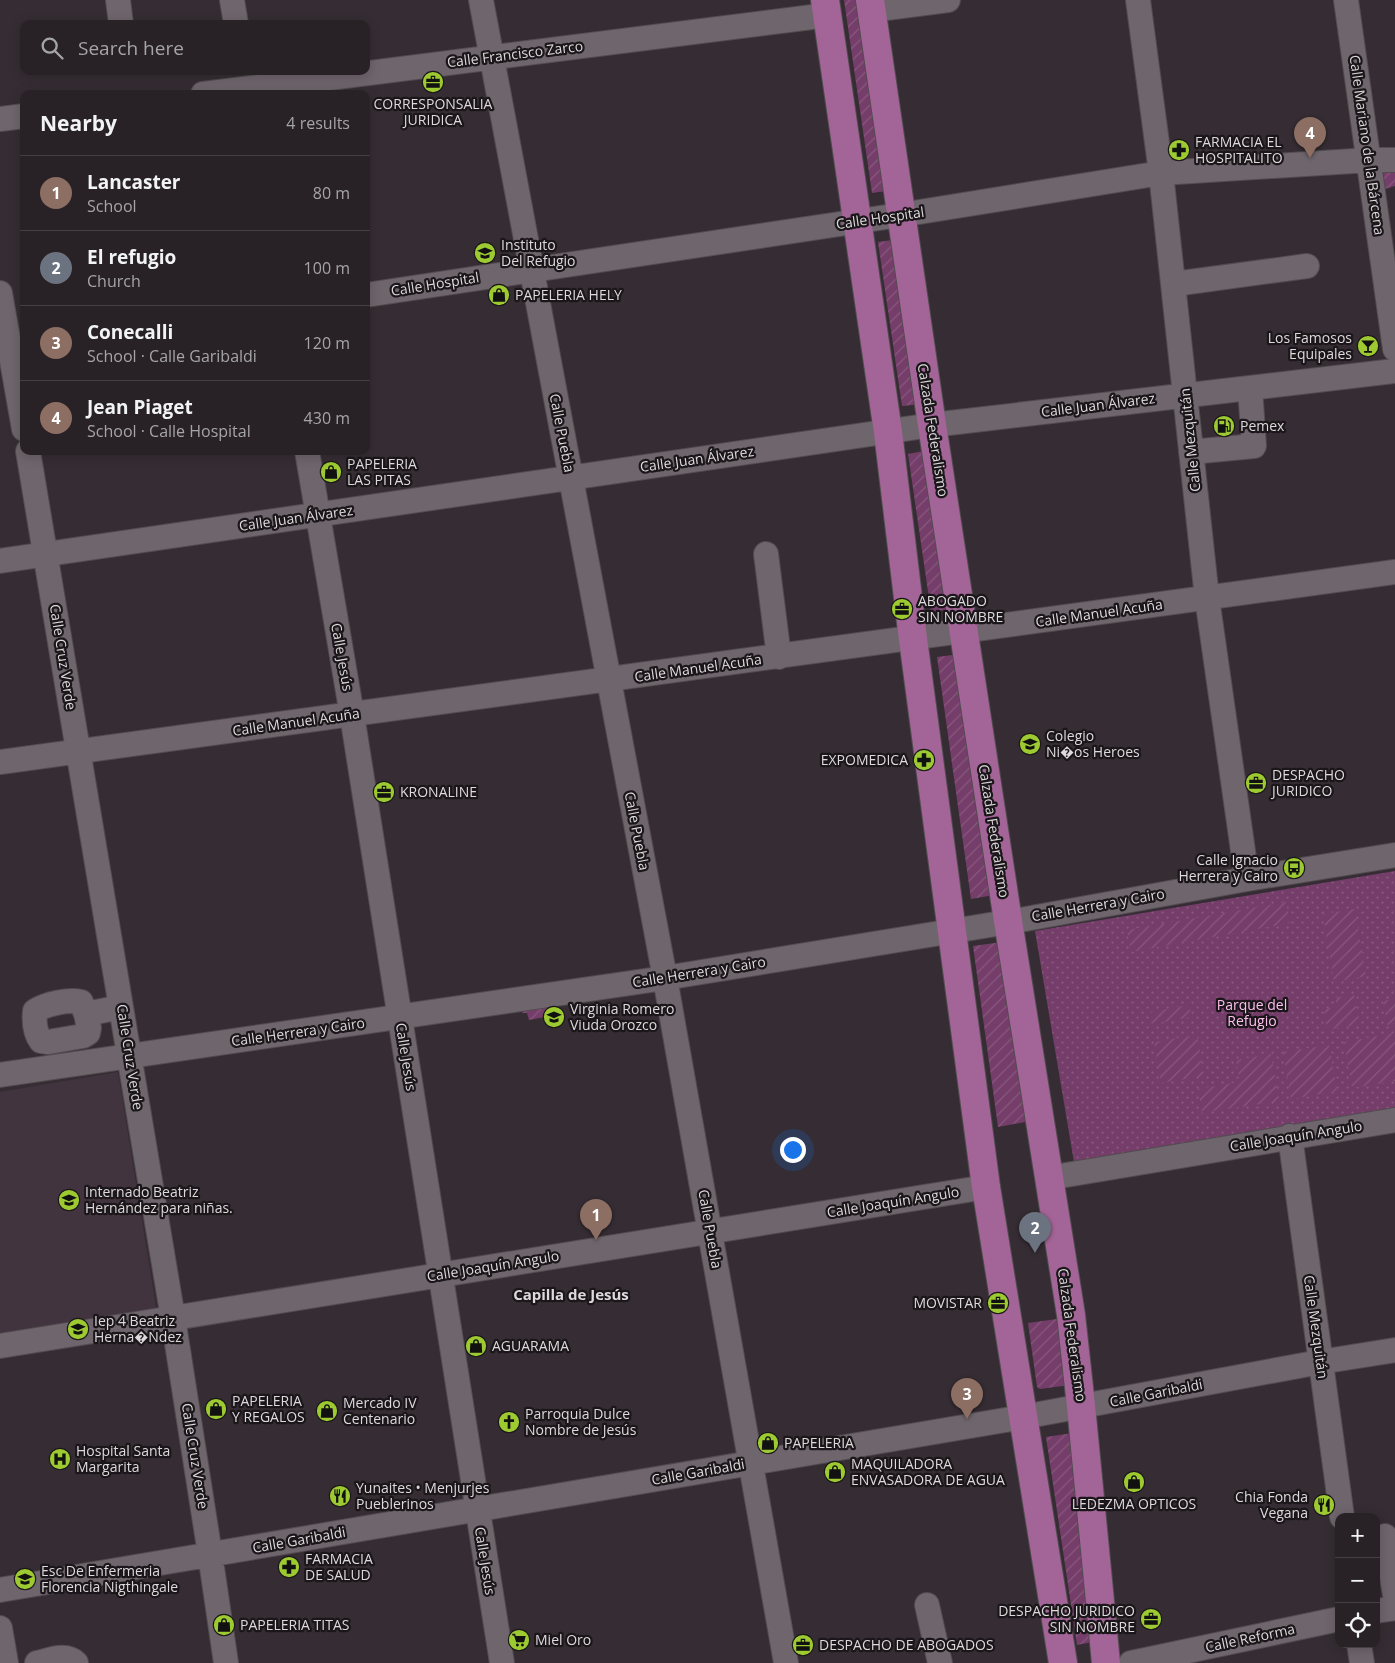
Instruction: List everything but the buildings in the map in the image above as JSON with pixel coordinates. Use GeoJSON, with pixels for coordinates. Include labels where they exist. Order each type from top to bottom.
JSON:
{"type":"FeatureCollection","features":[{"type":"Feature","properties":{"kind":"main road","name":"Calzada Federalismo"},"geometry":{"type":"LineString","coordinates":[[871,5],[963,632],[1071,1315],[1106,1663]]}},
{"type":"Feature","properties":{"kind":"main road"},"geometry":{"type":"LineString","coordinates":[[826,7],[888,432],[913,639],[986,1187],[1063,1663]]}},
{"type":"Feature","properties":{"kind":"street"},"geometry":{"type":"LineString","coordinates":[[118,0],[120,20]]}},
{"type":"Feature","properties":{"kind":"street"},"geometry":{"type":"LineString","coordinates":[[232,0],[235,20]]}},
{"type":"Feature","properties":{"kind":"street","name":"Calle Puebla"},"geometry":{"type":"LineString","coordinates":[[481,0],[665,978],[786,1663]]}},
{"type":"Feature","properties":{"kind":"street"},"geometry":{"type":"LineString","coordinates":[[871,5],[948,0]]}},
{"type":"Feature","properties":{"kind":"street","name":"Calle Mezquitán"},"geometry":{"type":"LineString","coordinates":[[1138,0],[1174,284],[1207,598],[1247,879]]}},
{"type":"Feature","properties":{"kind":"street","name":"Calle Mariano de la Bárcena"},"geometry":{"type":"LineString","coordinates":[[1346,0],[1370,160],[1395,349]]}},
{"type":"Feature","properties":{"kind":"street","name":"Calle Francisco Zarco"},"geometry":{"type":"LineString","coordinates":[[370,70],[492,56],[826,7]]}},
{"type":"Feature","properties":{"kind":"street","name":"Calle Francisco Zarco"},"geometry":{"type":"LineString","coordinates":[[220,90],[246,84],[325,75]]}},
{"type":"Feature","properties":{"kind":"street"},"geometry":{"type":"LineString","coordinates":[[0,119],[20,116]]}},
{"type":"Feature","properties":{"kind":"street","name":"Calle Hospital"},"geometry":{"type":"LineString","coordinates":[[370,294],[1161,173],[1395,160]]}},
{"type":"Feature","properties":{"kind":"street"},"geometry":{"type":"LineString","coordinates":[[1174,284],[1307,266]]}},
{"type":"Feature","properties":{"kind":"street"},"geometry":{"type":"LineString","coordinates":[[0,293],[20,404]]}},
{"type":"Feature","properties":{"kind":"street","name":"Calle Juan Álvarez"},"geometry":{"type":"LineString","coordinates":[[0,561],[932,425],[1395,371]]}},
{"type":"Feature","properties":{"kind":"street"},"geometry":{"type":"LineString","coordinates":[[1191,452],[1254,446],[1250,388]]}},
{"type":"Feature","properties":{"kind":"street","name":"Calle Cruz Verde"},"geometry":{"type":"LineString","coordinates":[[29,455],[173,1318],[226,1663]]}},
{"type":"Feature","properties":{"kind":"street","name":"Calle Jesús"},"geometry":{"type":"LineString","coordinates":[[309,455],[352,715],[502,1663]]}},
{"type":"Feature","properties":{"kind":"street"},"geometry":{"type":"LineString","coordinates":[[766,554],[779,657]]}},
{"type":"Feature","properties":{"kind":"street","name":"Calle Manuel Acuña"},"geometry":{"type":"LineString","coordinates":[[0,762],[1395,572]]}},
{"type":"Feature","properties":{"kind":"street","name":"Calle Herrera y Cairo"},"geometry":{"type":"LineString","coordinates":[[0,1075],[665,978],[1395,855]]}},
{"type":"Feature","properties":{"kind":"street"},"geometry":{"type":"LineString","coordinates":[[86,1014],[121,1007]]}},
{"type":"Feature","properties":{"kind":"street","name":"Calle Joaquín Angulo"},"geometry":{"type":"LineString","coordinates":[[1048,1178],[1290,1136],[1395,1120]]}},
{"type":"Feature","properties":{"kind":"street","name":"Calle Mezquitán"},"geometry":{"type":"LineString","coordinates":[[1290,1136],[1341,1513]]}},
{"type":"Feature","properties":{"kind":"street","name":"Calle Joaquín Angulo"},"geometry":{"type":"LineString","coordinates":[[0,1346],[986,1187]]}},
{"type":"Feature","properties":{"kind":"street","name":"Calle Garibaldi"},"geometry":{"type":"LineString","coordinates":[[0,1590],[1023,1417],[1395,1350]]}},
{"type":"Feature","properties":{"kind":"street"},"geometry":{"type":"LineString","coordinates":[[1385,1536],[1395,1595]]}},
{"type":"Feature","properties":{"kind":"street"},"geometry":{"type":"LineString","coordinates":[[927,1605],[940,1663]]}},
{"type":"Feature","properties":{"kind":"street"},"geometry":{"type":"LineString","coordinates":[[1380,1610],[1395,1608]]}},
{"type":"Feature","properties":{"kind":"street","name":"Calle Reforma"},"geometry":{"type":"LineString","coordinates":[[1131,1663],[1335,1620]]}},
{"type":"Feature","properties":{"kind":"street"},"geometry":{"type":"LineString","coordinates":[[0,1628],[6,1663]]}},
{"type":"Feature","properties":{"kind":"street"},"geometry":{"type":"LineString","coordinates":[[1360,1648],[1362,1663]]}},
{"type":"Feature","properties":{"kind":"street"},"geometry":{"type":"LineString","coordinates":[[37,1663],[70,1658],[76,1663]]}},
{"type":"Feature","properties":{"kind":"shaded area","name":"Internado Beatriz Hernández para niñas."},"geometry":{"type":"Polygon","coordinates":[[[118,1072],[156,1308],[0,1333],[0,1092],[118,1072]]]}},
{"type":"Feature","properties":{"kind":"green space"},"geometry":{"type":"Polygon","coordinates":[[[844,0],[865,0],[893,190],[872,193],[844,0]]]}},
{"type":"Feature","properties":{"kind":"green space"},"geometry":{"type":"Polygon","coordinates":[[[1383,170],[1395,170],[1395,186],[1385,189],[1383,170]]]}},
{"type":"Feature","properties":{"kind":"green space"},"geometry":{"type":"Polygon","coordinates":[[[900,239],[923,404],[902,406],[878,242],[900,239]]]}},
{"type":"Feature","properties":{"kind":"green space"},"geometry":{"type":"Polygon","coordinates":[[[929,450],[952,609],[931,612],[908,454],[929,450]]]}},
{"type":"Feature","properties":{"kind":"green space"},"geometry":{"type":"Polygon","coordinates":[[[960,654],[994,895],[971,899],[937,657],[960,654]]]}},
{"type":"Feature","properties":{"kind":"green space","name":"Parque del Refugio"},"geometry":{"type":"Polygon","coordinates":[[[1395,871],[1395,1108],[1074,1162],[1035,931],[1395,871]]]}},
{"type":"Feature","properties":{"kind":"green space"},"geometry":{"type":"Polygon","coordinates":[[[1286,902],[1290,923],[1131,952],[1127,930],[1286,902]]]}},
{"type":"Feature","properties":{"kind":"green space"},"geometry":{"type":"Polygon","coordinates":[[[1355,909],[1366,976],[1334,982],[1323,914],[1355,909]]]}},
{"type":"Feature","properties":{"kind":"green space"},"geometry":{"type":"Polygon","coordinates":[[[1002,942],[1030,1121],[998,1127],[973,946],[1002,942]]]}},
{"type":"Feature","properties":{"kind":"green space"},"geometry":{"type":"Polygon","coordinates":[[[1354,995],[1360,1024],[1327,1030],[1324,1009],[1337,1007],[1335,998],[1354,995]]]}},
{"type":"Feature","properties":{"kind":"green space"},"geometry":{"type":"Polygon","coordinates":[[[1395,999],[1395,1023],[1387,1025],[1383,1001],[1395,999]]]}},
{"type":"Feature","properties":{"kind":"green space"},"geometry":{"type":"Polygon","coordinates":[[[552,1001],[557,1009],[554,1010],[555,1015],[529,1020],[527,1013],[522,1013],[525,1006],[552,1001]]]}},
{"type":"Feature","properties":{"kind":"green space"},"geometry":{"type":"Polygon","coordinates":[[[1189,1005],[1191,1017],[1152,1024],[1150,1012],[1189,1005]]]}},
{"type":"Feature","properties":{"kind":"green space"},"geometry":{"type":"Polygon","coordinates":[[[1395,1033],[1395,1081],[1352,1088],[1344,1042],[1395,1033]]]}},
{"type":"Feature","properties":{"kind":"green space"},"geometry":{"type":"Polygon","coordinates":[[[1197,1035],[1204,1076],[1161,1083],[1154,1042],[1197,1035]]]}},
{"type":"Feature","properties":{"kind":"green space"},"geometry":{"type":"Polygon","coordinates":[[[1329,1045],[1337,1091],[1291,1099],[1283,1052],[1329,1045]]]}},
{"type":"Feature","properties":{"kind":"green space"},"geometry":{"type":"Polygon","coordinates":[[[1271,1054],[1279,1101],[1202,1113],[1198,1089],[1240,1082],[1236,1060],[1271,1054]]]}},
{"type":"Feature","properties":{"kind":"green space"},"geometry":{"type":"Polygon","coordinates":[[[1064,1318],[1070,1385],[1040,1389],[1037,1387],[1028,1323],[1064,1318]]]}},
{"type":"Feature","properties":{"kind":"green space"},"geometry":{"type":"Polygon","coordinates":[[[1079,1432],[1098,1641],[1077,1645],[1046,1437],[1079,1432]]]}},
{"type":"Feature","properties":{"kind":"place","name":"CORRESPONSALIA JURIDICA"},"geometry":{"type":"Point","coordinates":[433,82]}},
{"type":"Feature","properties":{"kind":"place","name":"FARMACIA EL HOSPITALITO"},"geometry":{"type":"Point","coordinates":[1179,150]}},
{"type":"Feature","properties":{"kind":"place","name":"Jean Piaget"},"geometry":{"type":"Point","coordinates":[1310,158]}},
{"type":"Feature","properties":{"kind":"place","name":"Instituto Del Refugio"},"geometry":{"type":"Point","coordinates":[485,253]}},
{"type":"Feature","properties":{"kind":"place","name":"PAPELERIA HELY"},"geometry":{"type":"Point","coordinates":[499,295]}},
{"type":"Feature","properties":{"kind":"place","name":"Los Famosos Equipales"},"geometry":{"type":"Point","coordinates":[1368,346]}},
{"type":"Feature","properties":{"kind":"place","name":"Pemex"},"geometry":{"type":"Point","coordinates":[1224,426]}},
{"type":"Feature","properties":{"kind":"place","name":"PAPELERIA LAS PITAS"},"geometry":{"type":"Point","coordinates":[331,472]}},
{"type":"Feature","properties":{"kind":"place","name":"ABOGADO SIN NOMBRE"},"geometry":{"type":"Point","coordinates":[902,609]}},
{"type":"Feature","properties":{"kind":"place","name":"Colegio Ni�os Heroes"},"geometry":{"type":"Point","coordinates":[1030,744]}},
{"type":"Feature","properties":{"kind":"place","name":"EXPOMEDICA"},"geometry":{"type":"Point","coordinates":[924,760]}},
{"type":"Feature","properties":{"kind":"place","name":"DESPACHO JURIDICO"},"geometry":{"type":"Point","coordinates":[1256,783]}},
{"type":"Feature","properties":{"kind":"place","name":"KRONALINE"},"geometry":{"type":"Point","coordinates":[384,792]}},
{"type":"Feature","properties":{"kind":"place","name":"Calle Ignacio Herrera y Cairo"},"geometry":{"type":"Point","coordinates":[1294,868]}},
{"type":"Feature","properties":{"kind":"place","name":"Virginia Romero Viuda Orozco"},"geometry":{"type":"Point","coordinates":[554,1017]}},
{"type":"Feature","properties":{"kind":"place","name":"Internado Beatriz Hernández para niñas."},"geometry":{"type":"Point","coordinates":[69,1200]}},
{"type":"Feature","properties":{"kind":"place","name":"Lancaster"},"geometry":{"type":"Point","coordinates":[596,1240]}},
{"type":"Feature","properties":{"kind":"place","name":"El refugio"},"geometry":{"type":"Point","coordinates":[1035,1253]}},
{"type":"Feature","properties":{"kind":"place","name":"MOVISTAR"},"geometry":{"type":"Point","coordinates":[998,1303]}},
{"type":"Feature","properties":{"kind":"place","name":"Iep 4 Beatriz Herna�Ndez"},"geometry":{"type":"Point","coordinates":[78,1329]}},
{"type":"Feature","properties":{"kind":"place","name":"AGUARAMA"},"geometry":{"type":"Point","coordinates":[476,1346]}},
{"type":"Feature","properties":{"kind":"place","name":"PAPELERIA Y REGALOS"},"geometry":{"type":"Point","coordinates":[216,1409]}},
{"type":"Feature","properties":{"kind":"place","name":"Mercado IV Centenario"},"geometry":{"type":"Point","coordinates":[327,1411]}},
{"type":"Feature","properties":{"kind":"place","name":"Conecalli"},"geometry":{"type":"Point","coordinates":[967,1419]}},
{"type":"Feature","properties":{"kind":"place","name":"Parroquia Dulce Nombre de Jesús"},"geometry":{"type":"Point","coordinates":[509,1422]}},
{"type":"Feature","properties":{"kind":"place","name":"PAPELERIA"},"geometry":{"type":"Point","coordinates":[768,1443]}},
{"type":"Feature","properties":{"kind":"place","name":"Hospital Santa Margarita"},"geometry":{"type":"Point","coordinates":[60,1459]}},
{"type":"Feature","properties":{"kind":"place","name":"MAQUILADORA ENVASADORA DE AGUA"},"geometry":{"type":"Point","coordinates":[835,1472]}},
{"type":"Feature","properties":{"kind":"place","name":"LEDEZMA OPTICOS"},"geometry":{"type":"Point","coordinates":[1134,1482]}},
{"type":"Feature","properties":{"kind":"place","name":"Yunaites • Menjurjes Pueblerinos"},"geometry":{"type":"Point","coordinates":[340,1496]}},
{"type":"Feature","properties":{"kind":"place","name":"Chia Fonda Vegana"},"geometry":{"type":"Point","coordinates":[1324,1505]}},
{"type":"Feature","properties":{"kind":"place","name":"FARMACIA DE SALUD"},"geometry":{"type":"Point","coordinates":[289,1567]}},
{"type":"Feature","properties":{"kind":"place","name":"Esc De Enfermeria Florencia Nigthingale"},"geometry":{"type":"Point","coordinates":[25,1579]}},
{"type":"Feature","properties":{"kind":"place","name":"DESPACHO JURIDICO SIN NOMBRE"},"geometry":{"type":"Point","coordinates":[1151,1619]}},
{"type":"Feature","properties":{"kind":"place","name":"PAPELERIA TITAS"},"geometry":{"type":"Point","coordinates":[224,1625]}},
{"type":"Feature","properties":{"kind":"place","name":"Miel Oro"},"geometry":{"type":"Point","coordinates":[519,1640]}},
{"type":"Feature","properties":{"kind":"place","name":"DESPACHO DE ABOGADOS"},"geometry":{"type":"Point","coordinates":[803,1645]}},
{"type":"Feature","properties":{"kind":"district","name":"Capilla de Jesús"},"geometry":{"type":"Point","coordinates":[571,1295]}}]}
